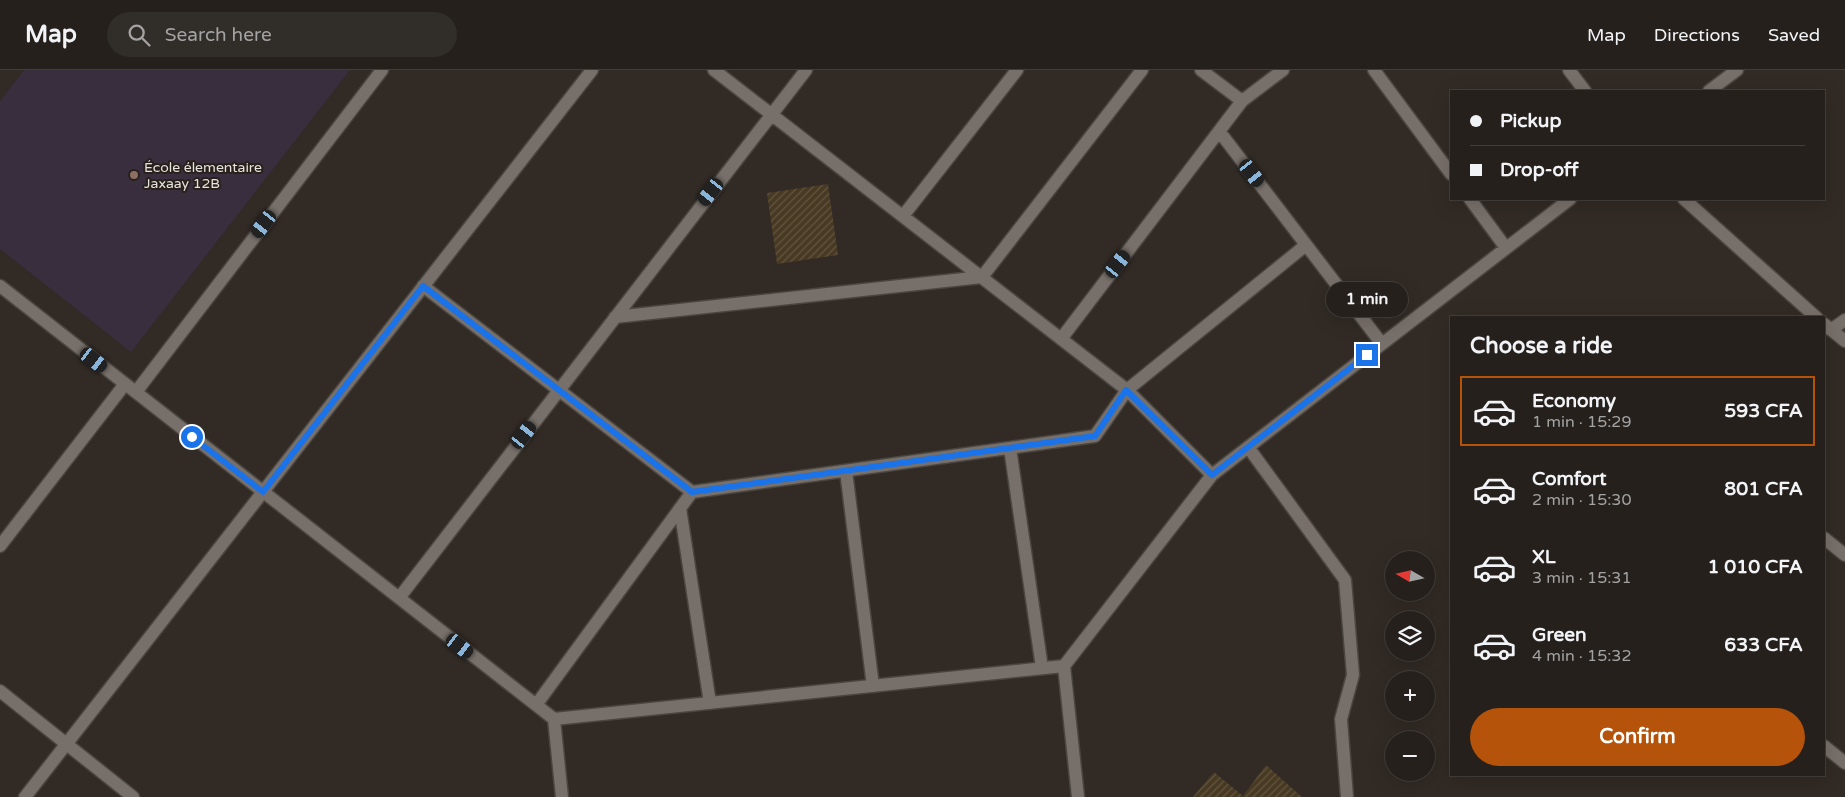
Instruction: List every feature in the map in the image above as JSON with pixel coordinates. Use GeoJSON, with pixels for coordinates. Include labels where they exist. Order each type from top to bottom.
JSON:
{"type":"FeatureCollection","features":[{"type":"Feature","properties":{"kind":"street"},"geometry":{"type":"LineString","coordinates":[[136,392],[382,70]]}},
{"type":"Feature","properties":{"kind":"street"},"geometry":{"type":"LineString","coordinates":[[25,797],[592,70]]}},
{"type":"Feature","properties":{"kind":"street"},"geometry":{"type":"LineString","coordinates":[[714,70],[1126,390],[1212,475]]}},
{"type":"Feature","properties":{"kind":"street"},"geometry":{"type":"LineString","coordinates":[[398,598],[806,70]]}},
{"type":"Feature","properties":{"kind":"street"},"geometry":{"type":"LineString","coordinates":[[903,216],[1017,70]]}},
{"type":"Feature","properties":{"kind":"street"},"geometry":{"type":"LineString","coordinates":[[615,317],[982,277],[1142,70]]}},
{"type":"Feature","properties":{"kind":"street"},"geometry":{"type":"LineString","coordinates":[[1201,70],[1242,101]]}},
{"type":"Feature","properties":{"kind":"street"},"geometry":{"type":"LineString","coordinates":[[1062,339],[1242,101],[1283,70]]}},
{"type":"Feature","properties":{"kind":"street"},"geometry":{"type":"LineString","coordinates":[[1374,70],[1450,173]]}},
{"type":"Feature","properties":{"kind":"street"},"geometry":{"type":"LineString","coordinates":[[1569,70],[1584,90]]}},
{"type":"Feature","properties":{"kind":"street"},"geometry":{"type":"LineString","coordinates":[[1710,90],[1736,70]]}},
{"type":"Feature","properties":{"kind":"street"},"geometry":{"type":"LineString","coordinates":[[1220,131],[1382,344]]}},
{"type":"Feature","properties":{"kind":"street"},"geometry":{"type":"LineString","coordinates":[[1471,200],[1506,248]]}},
{"type":"Feature","properties":{"kind":"street"},"geometry":{"type":"LineString","coordinates":[[1078,797],[1064,666],[1212,475],[1569,200]]}},
{"type":"Feature","properties":{"kind":"street"},"geometry":{"type":"LineString","coordinates":[[1685,200],[1815,316]]}},
{"type":"Feature","properties":{"kind":"street"},"geometry":{"type":"LineString","coordinates":[[423,286],[692,492],[1095,436],[1126,390],[1306,244]]}},
{"type":"Feature","properties":{"kind":"street"},"geometry":{"type":"LineString","coordinates":[[0,286],[554,719],[1064,666]]}},
{"type":"Feature","properties":{"kind":"street"},"geometry":{"type":"LineString","coordinates":[[1845,320],[1828,327],[1845,341]]}},
{"type":"Feature","properties":{"kind":"street"},"geometry":{"type":"LineString","coordinates":[[0,546],[125,384]]}},
{"type":"Feature","properties":{"kind":"street"},"geometry":{"type":"LineString","coordinates":[[1248,446],[1345,580],[1353,675],[1342,719],[1347,797]]}},
{"type":"Feature","properties":{"kind":"street"},"geometry":{"type":"LineString","coordinates":[[1010,448],[1042,668]]}},
{"type":"Feature","properties":{"kind":"street"},"geometry":{"type":"LineString","coordinates":[[846,471],[873,686]]}},
{"type":"Feature","properties":{"kind":"street"},"geometry":{"type":"LineString","coordinates":[[536,705],[692,492]]}},
{"type":"Feature","properties":{"kind":"street"},"geometry":{"type":"LineString","coordinates":[[680,508],[710,703]]}},
{"type":"Feature","properties":{"kind":"street"},"geometry":{"type":"LineString","coordinates":[[1825,539],[1845,555]]}},
{"type":"Feature","properties":{"kind":"street"},"geometry":{"type":"LineString","coordinates":[[0,691],[133,797]]}},
{"type":"Feature","properties":{"kind":"street"},"geometry":{"type":"LineString","coordinates":[[554,719],[562,797]]}},
{"type":"Feature","properties":{"kind":"street"},"geometry":{"type":"LineString","coordinates":[[1825,747],[1845,763]]}},
{"type":"Feature","properties":{"kind":"shaded area","name":"École élementaire Jaxaay 12B"},"geometry":{"type":"Polygon","coordinates":[[[24,70],[350,70],[131,352],[0,249],[0,101],[24,70]]]}},
{"type":"Feature","properties":{"kind":"building"},"geometry":{"type":"Polygon","coordinates":[[[828,184],[838,255],[777,264],[767,193],[828,184]]]}},
{"type":"Feature","properties":{"kind":"building"},"geometry":{"type":"Polygon","coordinates":[[[1266,765],[1302,797],[1193,797],[1214,772],[1243,796],[1266,765]]]}},
{"type":"Feature","properties":{"kind":"place","name":"École élementaire Jaxaay 12B"},"geometry":{"type":"Point","coordinates":[134,175]}},
{"type":"Feature","properties":{"kind":"route"},"geometry":{"type":"LineString","coordinates":[[192,437],[263,492],[423,286],[692,492],[1095,436],[1126,390],[1212,475],[1367,355]]}}]}
